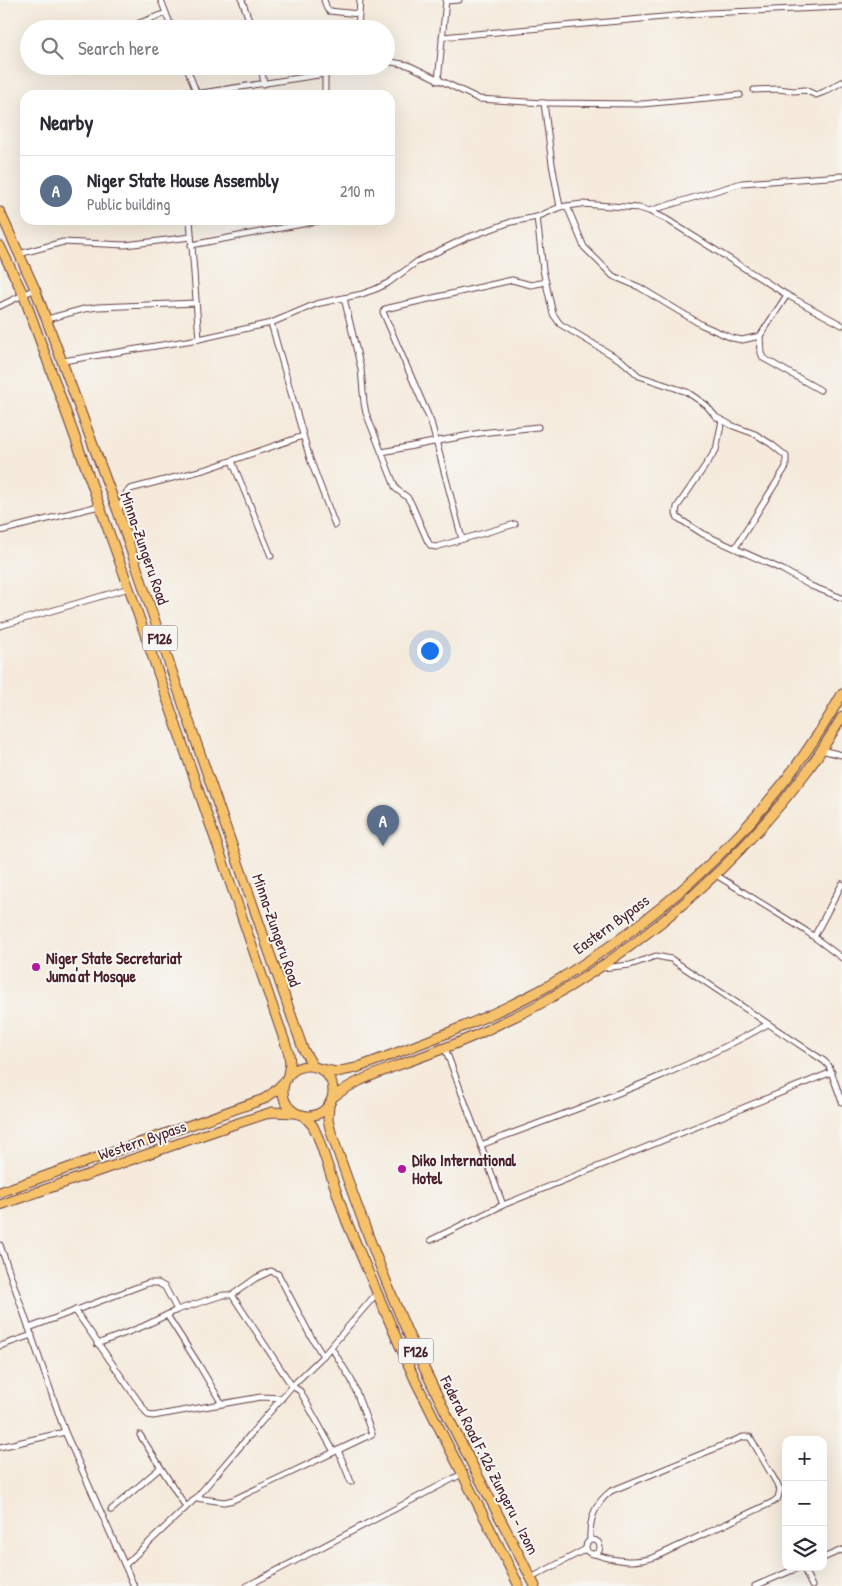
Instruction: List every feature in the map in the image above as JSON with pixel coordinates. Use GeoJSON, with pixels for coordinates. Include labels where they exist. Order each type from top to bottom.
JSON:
{"type":"FeatureCollection","features":[{"type":"Feature","properties":{"kind":"main road","name":"Minna-Zungeru Road"},"geometry":{"type":"LineString","coordinates":[[0,212],[36,289],[63,361],[118,512],[303,1049],[317,1067]]}},
{"type":"Feature","properties":{"kind":"main road","name":"Minna-Zungeru Road"},"geometry":{"type":"LineString","coordinates":[[0,246],[23,294],[129,588],[289,1054],[290,1064],[286,1078]]}},
{"type":"Feature","properties":{"kind":"main road","name":"Eastern Bypass"},"geometry":{"type":"LineString","coordinates":[[317,1067],[342,1072],[474,1023],[532,994],[592,958],[648,918],[680,892],[730,845],[756,817],[800,761],[842,694]]}},
{"type":"Feature","properties":{"kind":"main road"},"geometry":{"type":"LineString","coordinates":[[171,712],[184,707]]}},
{"type":"Feature","properties":{"kind":"main road","name":"Eastern Bypass"},"geometry":{"type":"LineString","coordinates":[[331,1101],[355,1082],[446,1048],[538,1005],[598,968],[668,919],[739,853],[771,817],[808,770],[842,717]]}},
{"type":"Feature","properties":{"kind":"main road"},"geometry":{"type":"LineString","coordinates":[[286,1078],[295,1068],[304,1065],[317,1067]]}},
{"type":"Feature","properties":{"kind":"main road","name":"Federal Road F.126 Zungeru - Izom"},"geometry":{"type":"LineString","coordinates":[[317,1067],[328,1074],[332,1082],[333,1090],[328,1120],[331,1132],[356,1207],[383,1276],[428,1376],[533,1582]]}},
{"type":"Feature","properties":{"kind":"main road","name":"Federal Road F.126 Zungeru - Izom"},"geometry":{"type":"LineString","coordinates":[[286,1078],[282,1091],[284,1100],[288,1107],[313,1126],[346,1220],[416,1382],[519,1586]]}},
{"type":"Feature","properties":{"kind":"main road","name":"Western Bypass"},"geometry":{"type":"LineString","coordinates":[[0,1192],[264,1099],[274,1092],[286,1078]]}},
{"type":"Feature","properties":{"kind":"main road"},"geometry":{"type":"LineString","coordinates":[[299,1114],[317,1114],[331,1101]]}},
{"type":"Feature","properties":{"kind":"main road","name":"Western Bypass"},"geometry":{"type":"LineString","coordinates":[[0,1205],[272,1112],[299,1114]]}},
{"type":"Feature","properties":{"kind":"main road"},"geometry":{"type":"LineString","coordinates":[[416,1382],[428,1376]]}},
{"type":"Feature","properties":{"kind":"street"},"geometry":{"type":"LineString","coordinates":[[161,0],[169,20]]}},
{"type":"Feature","properties":{"kind":"street"},"geometry":{"type":"LineString","coordinates":[[242,0],[249,20]]}},
{"type":"Feature","properties":{"kind":"street"},"geometry":{"type":"LineString","coordinates":[[324,0],[329,10],[359,14]]}},
{"type":"Feature","properties":{"kind":"street"},"geometry":{"type":"LineString","coordinates":[[359,20],[360,0]]}},
{"type":"Feature","properties":{"kind":"street"},"geometry":{"type":"LineString","coordinates":[[438,81],[446,1],[458,0]]}},
{"type":"Feature","properties":{"kind":"street"},"geometry":{"type":"LineString","coordinates":[[442,38],[708,13],[842,7]]}},
{"type":"Feature","properties":{"kind":"street"},"geometry":{"type":"LineString","coordinates":[[147,20],[166,13]]}},
{"type":"Feature","properties":{"kind":"street"},"geometry":{"type":"LineString","coordinates":[[395,64],[408,66],[479,99],[544,103],[642,104],[740,95]]}},
{"type":"Feature","properties":{"kind":"street"},"geometry":{"type":"LineString","coordinates":[[190,75],[195,90]]}},
{"type":"Feature","properties":{"kind":"street"},"geometry":{"type":"LineString","coordinates":[[262,75],[264,84]]}},
{"type":"Feature","properties":{"kind":"street"},"geometry":{"type":"LineString","coordinates":[[224,90],[319,75]]}},
{"type":"Feature","properties":{"kind":"street"},"geometry":{"type":"LineString","coordinates":[[325,75],[325,90]]}},
{"type":"Feature","properties":{"kind":"street"},"geometry":{"type":"LineString","coordinates":[[754,90],[804,90],[816,95],[842,82]]}},
{"type":"Feature","properties":{"kind":"street"},"geometry":{"type":"LineString","coordinates":[[544,103],[560,207]]}},
{"type":"Feature","properties":{"kind":"street"},"geometry":{"type":"LineString","coordinates":[[649,211],[742,183],[842,176]]}},
{"type":"Feature","properties":{"kind":"street"},"geometry":{"type":"LineString","coordinates":[[63,361],[199,339],[270,323],[316,304],[376,289],[388,283],[418,261],[466,238],[511,222],[537,217],[560,207],[582,204],[612,205],[649,211],[666,219],[787,295],[842,325]]}},
{"type":"Feature","properties":{"kind":"street"},"geometry":{"type":"LineString","coordinates":[[567,206],[584,247],[613,276],[639,287],[702,325],[732,338],[742,340],[760,336]]}},
{"type":"Feature","properties":{"kind":"street"},"geometry":{"type":"LineString","coordinates":[[537,217],[546,282],[553,314],[560,324],[622,361],[639,376],[687,392],[697,398],[722,420],[755,434],[771,444],[787,459],[786,467],[735,548]]}},
{"type":"Feature","properties":{"kind":"street"},"geometry":{"type":"LineString","coordinates":[[190,225],[199,339]]}},
{"type":"Feature","properties":{"kind":"street"},"geometry":{"type":"LineString","coordinates":[[191,245],[297,225]]}},
{"type":"Feature","properties":{"kind":"street"},"geometry":{"type":"LineString","coordinates":[[20,254],[63,242],[125,245],[191,237]]}},
{"type":"Feature","properties":{"kind":"street"},"geometry":{"type":"LineString","coordinates":[[462,539],[431,422],[383,312],[389,308],[512,280],[532,285],[546,282]]}},
{"type":"Feature","properties":{"kind":"street"},"geometry":{"type":"LineString","coordinates":[[0,306],[36,289]]}},
{"type":"Feature","properties":{"kind":"street"},"geometry":{"type":"LineString","coordinates":[[787,295],[760,336],[761,353],[763,358],[820,390]]}},
{"type":"Feature","properties":{"kind":"street"},"geometry":{"type":"LineString","coordinates":[[344,298],[361,369],[364,403],[396,489],[407,497],[411,503],[431,546],[436,547],[515,524]]}},
{"type":"Feature","properties":{"kind":"street"},"geometry":{"type":"LineString","coordinates":[[47,318],[98,307],[196,302]]}},
{"type":"Feature","properties":{"kind":"street"},"geometry":{"type":"LineString","coordinates":[[270,323],[303,436],[335,525]]}},
{"type":"Feature","properties":{"kind":"street"},"geometry":{"type":"LineString","coordinates":[[722,420],[716,450],[677,507],[676,514],[678,518],[703,534],[783,570],[811,586],[842,598]]}},
{"type":"Feature","properties":{"kind":"street"},"geometry":{"type":"LineString","coordinates":[[382,452],[495,431],[538,428]]}},
{"type":"Feature","properties":{"kind":"street"},"geometry":{"type":"LineString","coordinates":[[118,512],[126,492],[130,489],[232,462],[303,436]]}},
{"type":"Feature","properties":{"kind":"street"},"geometry":{"type":"LineString","coordinates":[[232,462],[271,556]]}},
{"type":"Feature","properties":{"kind":"street"},"geometry":{"type":"LineString","coordinates":[[0,531],[99,506]]}},
{"type":"Feature","properties":{"kind":"street"},"geometry":{"type":"LineString","coordinates":[[0,626],[129,588]]}},
{"type":"Feature","properties":{"kind":"street"},"geometry":{"type":"LineString","coordinates":[[821,750],[842,755]]}},
{"type":"Feature","properties":{"kind":"street"},"geometry":{"type":"LineString","coordinates":[[716,875],[814,937],[842,958]]}},
{"type":"Feature","properties":{"kind":"street"},"geometry":{"type":"LineString","coordinates":[[814,937],[842,884]]}},
{"type":"Feature","properties":{"kind":"street"},"geometry":{"type":"LineString","coordinates":[[598,968],[630,965],[656,956],[671,959],[824,1061],[832,1072],[842,1102]]}},
{"type":"Feature","properties":{"kind":"street"},"geometry":{"type":"LineString","coordinates":[[481,1145],[677,1069],[737,1042],[768,1024]]}},
{"type":"Feature","properties":{"kind":"street"},"geometry":{"type":"LineString","coordinates":[[446,1048],[504,1205]]}},
{"type":"Feature","properties":{"kind":"street"},"geometry":{"type":"LineString","coordinates":[[431,1240],[504,1205],[832,1072]]}},
{"type":"Feature","properties":{"kind":"street"},"geometry":{"type":"LineString","coordinates":[[0,1245],[65,1432],[134,1586]]}},
{"type":"Feature","properties":{"kind":"street"},"geometry":{"type":"LineString","coordinates":[[97,1344],[144,1326],[177,1310],[223,1295],[232,1295],[268,1272],[276,1272],[323,1356]]}},
{"type":"Feature","properties":{"kind":"street"},"geometry":{"type":"LineString","coordinates":[[29,1328],[154,1282],[162,1285],[177,1310]]}},
{"type":"Feature","properties":{"kind":"street"},"geometry":{"type":"LineString","coordinates":[[125,1565],[196,1498],[292,1386],[323,1356],[377,1293]]}},
{"type":"Feature","properties":{"kind":"street"},"geometry":{"type":"LineString","coordinates":[[232,1295],[292,1386],[300,1392],[336,1451],[351,1482]]}},
{"type":"Feature","properties":{"kind":"street"},"geometry":{"type":"LineString","coordinates":[[75,1310],[148,1415],[153,1416],[261,1397],[282,1398]]}},
{"type":"Feature","properties":{"kind":"street"},"geometry":{"type":"LineString","coordinates":[[167,1315],[222,1404]]}},
{"type":"Feature","properties":{"kind":"street"},"geometry":{"type":"LineString","coordinates":[[0,1346],[32,1335]]}},
{"type":"Feature","properties":{"kind":"street"},"geometry":{"type":"LineString","coordinates":[[196,1498],[224,1502],[233,1500],[372,1434],[352,1381],[331,1347]]}},
{"type":"Feature","properties":{"kind":"street"},"geometry":{"type":"LineString","coordinates":[[0,1447],[65,1432]]}},
{"type":"Feature","properties":{"kind":"street"},"geometry":{"type":"LineString","coordinates":[[140,1434],[186,1507]]}},
{"type":"Feature","properties":{"kind":"street"},"geometry":{"type":"LineString","coordinates":[[743,1436],[750,1437],[780,1489],[778,1498],[773,1502],[655,1557],[629,1562],[613,1561],[589,1553],[586,1549],[586,1544],[590,1540],[591,1519],[599,1502],[611,1490],[743,1436]]}},
{"type":"Feature","properties":{"kind":"street"},"geometry":{"type":"LineString","coordinates":[[111,1510],[160,1468]]}},
{"type":"Feature","properties":{"kind":"street"},"geometry":{"type":"LineString","coordinates":[[247,1586],[462,1474]]}},
{"type":"Feature","properties":{"kind":"street"},"geometry":{"type":"LineString","coordinates":[[590,1540],[595,1540],[600,1545],[600,1550],[594,1554]]}},
{"type":"Feature","properties":{"kind":"street"},"geometry":{"type":"LineString","coordinates":[[533,1582],[586,1549]]}},
{"type":"Feature","properties":{"kind":"street"},"geometry":{"type":"LineString","coordinates":[[827,1556],[842,1550]]}},
{"type":"Feature","properties":{"kind":"street"},"geometry":{"type":"LineString","coordinates":[[755,1586],[791,1571]]}},
{"type":"Feature","properties":{"kind":"street"},"geometry":{"type":"LineString","coordinates":[[803,1571],[812,1586]]}},
{"type":"Feature","properties":{"kind":"place","name":"Niger State House Assembly"},"geometry":{"type":"Point","coordinates":[383,846]}},
{"type":"Feature","properties":{"kind":"place","name":"Niger State Secretariat Juma'at Mosque"},"geometry":{"type":"Point","coordinates":[36,967]}},
{"type":"Feature","properties":{"kind":"place","name":"Diko International Hotel"},"geometry":{"type":"Point","coordinates":[402,1169]}}]}
